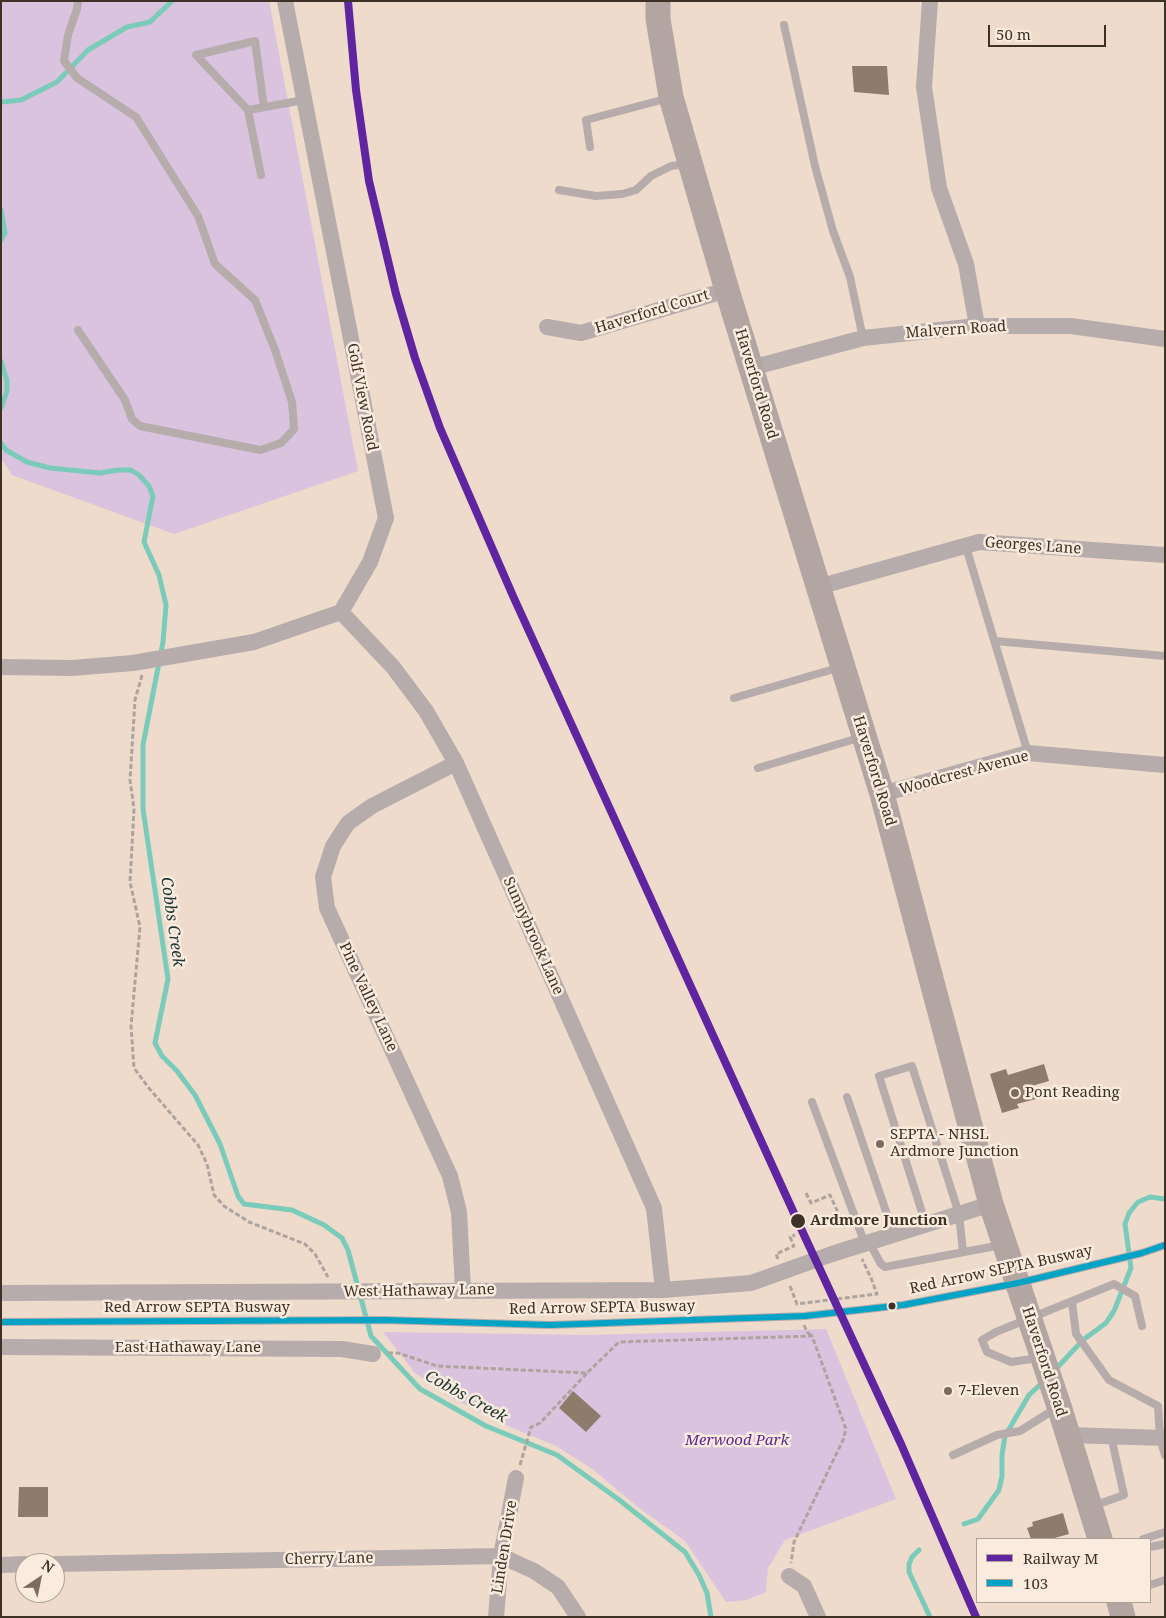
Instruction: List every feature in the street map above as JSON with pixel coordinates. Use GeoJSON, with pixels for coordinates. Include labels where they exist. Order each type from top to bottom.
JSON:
{"type":"FeatureCollection","features":[{"type":"Feature","properties":{"kind":"main road","name":"Haverford Road"},"geometry":{"type":"LineString","coordinates":[[658,1],[658,19],[671,97],[690,164],[882,794],[991,1204],[1050,1379],[1100,1538]]}},
{"type":"Feature","properties":{"kind":"main road"},"geometry":{"type":"LineString","coordinates":[[1119,1603],[1123,1617]]}},
{"type":"Feature","properties":{"kind":"street","name":"Golf View Road"},"geometry":{"type":"LineString","coordinates":[[285,1],[386,518],[370,562],[341,612]]}},
{"type":"Feature","properties":{"kind":"street"},"geometry":{"type":"LineString","coordinates":[[930,1],[924,86],[939,188],[966,264],[977,326]]}},
{"type":"Feature","properties":{"kind":"street","name":"Haverford Court"},"geometry":{"type":"LineString","coordinates":[[547,327],[581,333],[727,290]]}},
{"type":"Feature","properties":{"kind":"street","name":"Malvern Road"},"geometry":{"type":"LineString","coordinates":[[751,368],[863,338],[977,326],[1071,326],[1165,339]]}},
{"type":"Feature","properties":{"kind":"street","name":"Georges Lane"},"geometry":{"type":"LineString","coordinates":[[818,587],[979,542],[1165,555]]}},
{"type":"Feature","properties":{"kind":"street"},"geometry":{"type":"LineString","coordinates":[[1,667],[72,668],[150,660],[254,642],[341,612]]}},
{"type":"Feature","properties":{"kind":"street","name":"Sunnybrook Lane"},"geometry":{"type":"LineString","coordinates":[[341,612],[394,667],[426,711],[456,763],[654,1208],[663,1290]]}},
{"type":"Feature","properties":{"kind":"street","name":"Woodcrest Avenue"},"geometry":{"type":"LineString","coordinates":[[882,794],[1028,753],[1165,765]]}},
{"type":"Feature","properties":{"kind":"street","name":"Pine Valley Lane"},"geometry":{"type":"LineString","coordinates":[[456,763],[372,806],[348,823],[333,846],[323,876],[327,908],[450,1176],[459,1212],[463,1290]]}},
{"type":"Feature","properties":{"kind":"street","name":"West Hathaway Lane"},"geometry":{"type":"LineString","coordinates":[[1,1293],[663,1290],[751,1283],[832,1254],[865,1247],[894,1235],[991,1204]]}},
{"type":"Feature","properties":{"kind":"street","name":"East Hathaway Lane"},"geometry":{"type":"LineString","coordinates":[[1,1347],[342,1349],[374,1354]]}},
{"type":"Feature","properties":{"kind":"street"},"geometry":{"type":"LineString","coordinates":[[1067,1435],[1162,1438]]}},
{"type":"Feature","properties":{"kind":"street","name":"Linden Drive"},"geometry":{"type":"LineString","coordinates":[[496,1617],[501,1556],[516,1478]]}},
{"type":"Feature","properties":{"kind":"street","name":"Cherry Lane"},"geometry":{"type":"LineString","coordinates":[[65,1564],[501,1556],[534,1571],[558,1587],[578,1617]]}},
{"type":"Feature","properties":{"kind":"street"},"geometry":{"type":"LineString","coordinates":[[1,1565],[15,1564]]}},
{"type":"Feature","properties":{"kind":"street"},"geometry":{"type":"LineString","coordinates":[[789,1576],[804,1586],[818,1617]]}},
{"type":"Feature","properties":{"kind":"lane"},"geometry":{"type":"LineString","coordinates":[[78,1],[68,34],[64,61],[78,78],[136,117],[198,216],[215,264],[255,300],[276,350],[292,402],[294,429],[281,443],[260,450],[140,426],[132,419],[125,400],[78,330]]}},
{"type":"Feature","properties":{"kind":"lane"},"geometry":{"type":"LineString","coordinates":[[784,25],[815,166],[833,231],[850,277],[863,338]]}},
{"type":"Feature","properties":{"kind":"lane"},"geometry":{"type":"LineString","coordinates":[[260,175],[248,110],[196,54],[255,42],[264,108]]}},
{"type":"Feature","properties":{"kind":"lane"},"geometry":{"type":"LineString","coordinates":[[590,147],[586,120],[671,97]]}},
{"type":"Feature","properties":{"kind":"lane"},"geometry":{"type":"LineString","coordinates":[[248,110],[304,100]]}},
{"type":"Feature","properties":{"kind":"lane"},"geometry":{"type":"LineString","coordinates":[[559,190],[596,196],[622,194],[636,190],[651,176],[670,166],[690,164]]}},
{"type":"Feature","properties":{"kind":"lane"},"geometry":{"type":"LineString","coordinates":[[966,547],[1028,753]]}},
{"type":"Feature","properties":{"kind":"lane"},"geometry":{"type":"LineString","coordinates":[[995,641],[1165,656]]}},
{"type":"Feature","properties":{"kind":"lane"},"geometry":{"type":"LineString","coordinates":[[734,698],[843,667]]}},
{"type":"Feature","properties":{"kind":"lane"},"geometry":{"type":"LineString","coordinates":[[758,768],[864,736]]}},
{"type":"Feature","properties":{"kind":"lane"},"geometry":{"type":"LineString","coordinates":[[926,1225],[879,1076],[912,1066],[959,1214],[963,1252]]}},
{"type":"Feature","properties":{"kind":"lane"},"geometry":{"type":"LineString","coordinates":[[848,1097],[894,1235]]}},
{"type":"Feature","properties":{"kind":"lane"},"geometry":{"type":"LineString","coordinates":[[812,1102],[865,1247],[885,1267],[1005,1244]]}},
{"type":"Feature","properties":{"kind":"lane","name":"Red Arrow SEPTA Busway"},"geometry":{"type":"LineString","coordinates":[[1,1322],[384,1320],[550,1325],[805,1316],[903,1305],[1018,1284],[1142,1253],[1165,1245]]}},
{"type":"Feature","properties":{"kind":"lane"},"geometry":{"type":"LineString","coordinates":[[953,1455],[997,1436],[1020,1431],[1050,1379],[987,1352],[982,1340],[996,1332],[1114,1284],[1135,1296],[1142,1326]]}},
{"type":"Feature","properties":{"kind":"lane"},"geometry":{"type":"LineString","coordinates":[[1072,1302],[1076,1334],[1109,1380],[1162,1405],[1162,1438],[1165,1455]]}},
{"type":"Feature","properties":{"kind":"lane"},"geometry":{"type":"LineString","coordinates":[[1090,1507],[1124,1495],[1111,1436]]}},
{"type":"Feature","properties":{"kind":"lane"},"geometry":{"type":"LineString","coordinates":[[1146,1538],[1165,1532]]}},
{"type":"Feature","properties":{"kind":"lane"},"geometry":{"type":"LineString","coordinates":[[1151,1547],[1165,1544]]}},
{"type":"Feature","properties":{"kind":"lane"},"geometry":{"type":"LineString","coordinates":[[1151,1585],[1165,1580]]}},
{"type":"Feature","properties":{"kind":"path"},"geometry":{"type":"LineString","coordinates":[[150,660],[135,700],[130,780],[134,809],[130,882],[140,927],[131,1026],[134,1068],[148,1088],[198,1145],[207,1164],[214,1195],[224,1206],[249,1222],[305,1244],[350,1292]]}},
{"type":"Feature","properties":{"kind":"path"},"geometry":{"type":"LineString","coordinates":[[806,1193],[811,1204],[830,1195],[849,1235]]}},
{"type":"Feature","properties":{"kind":"path"},"geometry":{"type":"LineString","coordinates":[[778,1259],[776,1254],[794,1246],[790,1237],[795,1235]]}},
{"type":"Feature","properties":{"kind":"path"},"geometry":{"type":"LineString","coordinates":[[790,1286],[796,1304],[877,1294],[871,1278],[865,1247]]}},
{"type":"Feature","properties":{"kind":"path"},"geometry":{"type":"LineString","coordinates":[[522,1460],[531,1427],[540,1423],[619,1342],[812,1336],[846,1429],[843,1440],[794,1542],[789,1576]]}},
{"type":"Feature","properties":{"kind":"path"},"geometry":{"type":"LineString","coordinates":[[398,1352],[437,1366],[587,1373]]}},
{"type":"Feature","properties":{"kind":"green space"},"geometry":{"type":"Polygon","coordinates":[[[1,1],[269,1],[358,471],[174,534],[12,475],[1,458],[1,1]]]}},
{"type":"Feature","properties":{"kind":"green space","name":"Merwood Park"},"geometry":{"type":"Polygon","coordinates":[[[826,1329],[896,1499],[785,1540],[768,1568],[766,1592],[747,1600],[726,1602],[685,1541],[638,1507],[591,1468],[556,1446],[508,1426],[448,1396],[415,1373],[383,1332],[588,1335],[826,1329]]]}},
{"type":"Feature","properties":{"kind":"building"},"geometry":{"type":"Polygon","coordinates":[[[852,66],[887,66],[889,95],[854,92],[852,66]]]}},
{"type":"Feature","properties":{"kind":"building","name":"Pont Reading"},"geometry":{"type":"Polygon","coordinates":[[[1044,1064],[1049,1081],[1032,1086],[1036,1099],[1017,1104],[1019,1108],[1002,1113],[990,1074],[1006,1069],[1008,1075],[1044,1064]]]}},
{"type":"Feature","properties":{"kind":"building"},"geometry":{"type":"Polygon","coordinates":[[[573,1391],[601,1416],[586,1432],[559,1408],[573,1391]]]}},
{"type":"Feature","properties":{"kind":"building"},"geometry":{"type":"Polygon","coordinates":[[[19,1487],[48,1487],[48,1517],[18,1517],[19,1487]]]}},
{"type":"Feature","properties":{"kind":"building"},"geometry":{"type":"Polygon","coordinates":[[[1063,1513],[1069,1534],[1055,1538],[1031,1538],[1027,1528],[1033,1526],[1032,1522],[1063,1513]]]}},
{"type":"Feature","properties":{"kind":"waterway","name":"Cobbs Creek"},"geometry":{"type":"LineString","coordinates":[[1,102],[21,100],[57,82],[88,50],[127,27],[150,22],[172,1]]}},
{"type":"Feature","properties":{"kind":"waterway","name":"Cobbs Creek"},"geometry":{"type":"LineString","coordinates":[[1,210],[5,233],[1,240]]}},
{"type":"Feature","properties":{"kind":"waterway","name":"Cobbs Creek"},"geometry":{"type":"LineString","coordinates":[[1,361],[7,381],[7,391],[1,408]]}},
{"type":"Feature","properties":{"kind":"waterway","name":"Cobbs Creek"},"geometry":{"type":"LineString","coordinates":[[1,443],[6,450],[27,462],[50,468],[100,473],[131,470],[139,475],[149,486],[153,496],[144,542],[159,575],[166,605],[163,642],[143,745],[143,809],[168,979],[155,1043],[162,1056],[177,1071],[195,1095],[220,1144],[238,1196],[244,1204],[292,1210],[324,1225],[342,1238],[348,1250],[371,1336],[420,1389],[486,1426],[557,1455],[618,1499],[685,1552],[707,1593],[711,1617]]}},
{"type":"Feature","properties":{"kind":"waterway"},"geometry":{"type":"LineString","coordinates":[[1054,1371],[1083,1340],[1106,1323],[1114,1311],[1131,1268],[1125,1224],[1129,1213],[1138,1202],[1150,1197],[1165,1199]]}},
{"type":"Feature","properties":{"kind":"waterway"},"geometry":{"type":"LineString","coordinates":[[964,1524],[978,1519],[999,1490],[1005,1436],[1029,1395],[1043,1382]]}},
{"type":"Feature","properties":{"kind":"waterway"},"geometry":{"type":"LineString","coordinates":[[919,1550],[912,1557],[909,1564],[909,1572],[930,1617]]}},
{"type":"Feature","properties":{"kind":"rail line","name":"M"},"geometry":{"type":"LineString","coordinates":[[348,1],[356,90],[369,181],[396,294],[415,358],[440,428],[513,596],[901,1444],[976,1617]]}},
{"type":"Feature","properties":{"kind":"transit line","name":"103"},"geometry":{"type":"LineString","coordinates":[[1,1322],[384,1320],[550,1325],[805,1316],[903,1305],[1018,1283],[1142,1253],[1165,1245]]}},
{"type":"Feature","properties":{"kind":"place","name":"Pont Reading"},"geometry":{"type":"Point","coordinates":[1015,1093]}},
{"type":"Feature","properties":{"kind":"place","name":"SEPTA - NHSL Ardmore Junction"},"geometry":{"type":"Point","coordinates":[880,1144]}},
{"type":"Feature","properties":{"kind":"place","name":"Ardmore Junction"},"geometry":{"type":"Point","coordinates":[798,1221]}},
{"type":"Feature","properties":{"kind":"place","name":"7-Eleven"},"geometry":{"type":"Point","coordinates":[948,1391]}}]}
